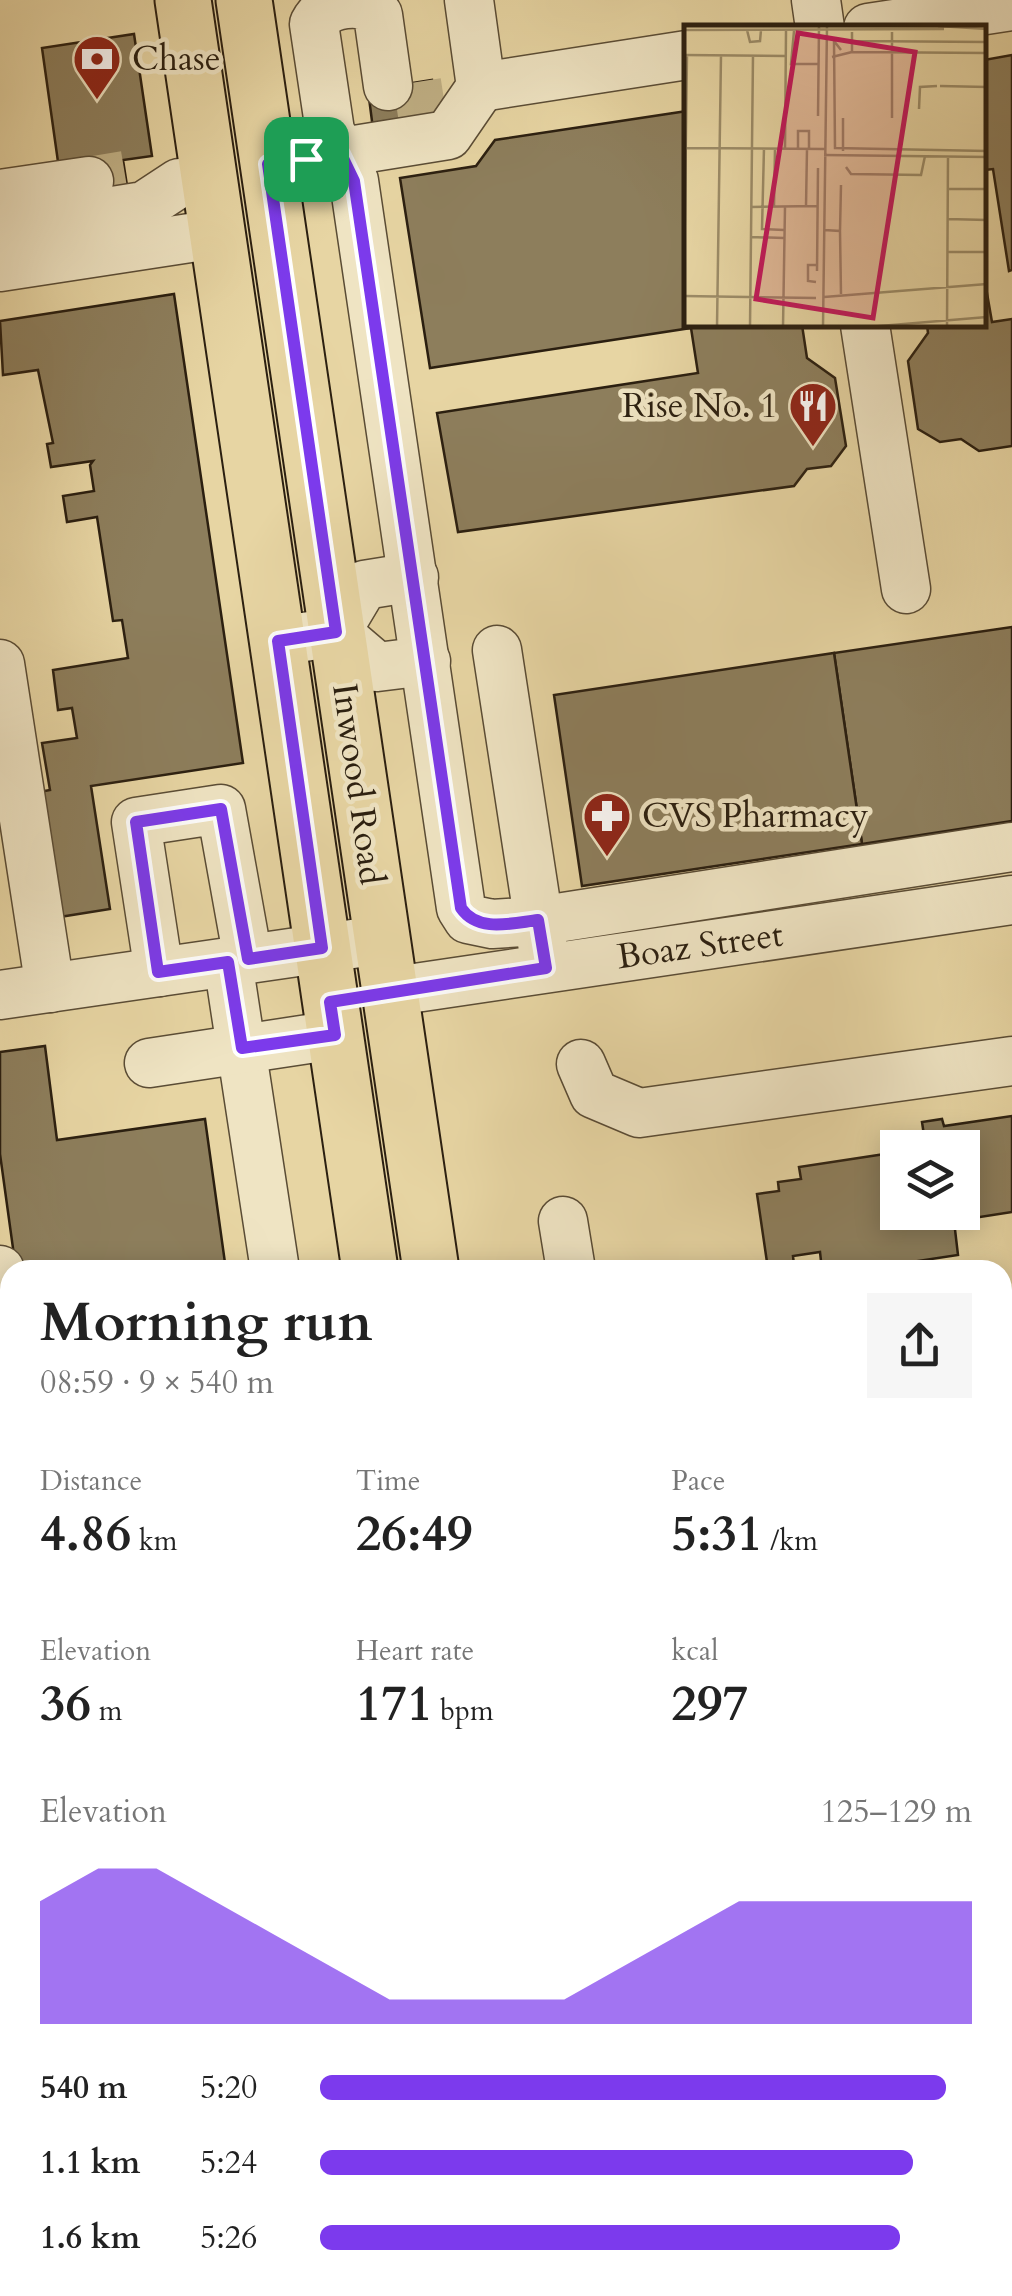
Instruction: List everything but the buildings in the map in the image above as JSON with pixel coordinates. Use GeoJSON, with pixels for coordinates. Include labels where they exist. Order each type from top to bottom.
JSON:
{"type":"FeatureCollection","features":[{"type":"Feature","properties":{"kind":"main road","name":"Inwood Road"},"geometry":{"type":"LineString","coordinates":[[184,0],[193,182],[216,234],[369,1260]]}},
{"type":"Feature","properties":{"kind":"main road","name":"Inwood Road"},"geometry":{"type":"LineString","coordinates":[[244,0],[429,1260]]}},
{"type":"Feature","properties":{"kind":"main road"},"geometry":{"type":"LineString","coordinates":[[333,1018],[384,966]]}},
{"type":"Feature","properties":{"kind":"street"},"geometry":{"type":"LineString","coordinates":[[408,117],[410,0]]}},
{"type":"Feature","properties":{"kind":"street"},"geometry":{"type":"LineString","coordinates":[[469,0],[481,87],[448,135],[408,117],[378,16],[370,6],[344,5],[319,14],[314,24],[330,132],[354,181],[461,908],[468,919],[480,923],[538,920],[1012,847]]}},
{"type":"Feature","properties":{"kind":"street"},"geometry":{"type":"LineString","coordinates":[[816,0],[820,25]]}},
{"type":"Feature","properties":{"kind":"street"},"geometry":{"type":"LineString","coordinates":[[888,25],[1012,6]]}},
{"type":"Feature","properties":{"kind":"street"},"geometry":{"type":"LineString","coordinates":[[481,87],[684,55]]}},
{"type":"Feature","properties":{"kind":"street"},"geometry":{"type":"LineString","coordinates":[[268,164],[341,154],[408,117]]}},
{"type":"Feature","properties":{"kind":"street"},"geometry":{"type":"LineString","coordinates":[[0,194],[107,178],[193,182]]}},
{"type":"Feature","properties":{"kind":"street"},"geometry":{"type":"LineString","coordinates":[[0,229],[144,206],[193,182]]}},
{"type":"Feature","properties":{"kind":"street"},"geometry":{"type":"LineString","coordinates":[[0,267],[216,234]]}},
{"type":"Feature","properties":{"kind":"street"},"geometry":{"type":"LineString","coordinates":[[866,328],[906,589]]}},
{"type":"Feature","properties":{"kind":"street"},"geometry":{"type":"LineString","coordinates":[[336,632],[364,585],[414,577]]}},
{"type":"Feature","properties":{"kind":"street"},"geometry":{"type":"LineString","coordinates":[[278,641],[336,632]]}},
{"type":"Feature","properties":{"kind":"street"},"geometry":{"type":"LineString","coordinates":[[336,632],[376,667],[426,661]]}},
{"type":"Feature","properties":{"kind":"street"},"geometry":{"type":"LineString","coordinates":[[497,650],[546,968]]}},
{"type":"Feature","properties":{"kind":"street"},"geometry":{"type":"LineString","coordinates":[[0,664],[50,988]]}},
{"type":"Feature","properties":{"kind":"street"},"geometry":{"type":"LineString","coordinates":[[158,972],[136,822],[221,809],[238,961],[242,1048],[274,1260]]}},
{"type":"Feature","properties":{"kind":"street","name":"Boaz Street"},"geometry":{"type":"LineString","coordinates":[[0,995],[322,948],[384,966],[546,968],[1012,900]]}},
{"type":"Feature","properties":{"kind":"street"},"geometry":{"type":"LineString","coordinates":[[150,1063],[242,1048],[333,1018]]}},
{"type":"Feature","properties":{"kind":"street"},"geometry":{"type":"LineString","coordinates":[[581,1064],[594,1094],[638,1113],[1012,1061]]}},
{"type":"Feature","properties":{"kind":"street"},"geometry":{"type":"LineString","coordinates":[[563,1222],[569,1260]]}},
{"type":"Feature","properties":{"kind":"tunnel"},"geometry":{"type":"LineString","coordinates":[[417,82],[423,121]]}},
{"type":"Feature","properties":{"kind":"tunnel"},"geometry":{"type":"LineString","coordinates":[[89,181],[125,175]]}},
{"type":"Feature","properties":{"kind":"place","name":"Chase"},"geometry":{"type":"Point","coordinates":[97,102]}},
{"type":"Feature","properties":{"kind":"place","name":"Rise No. 1"},"geometry":{"type":"Point","coordinates":[813,448]}},
{"type":"Feature","properties":{"kind":"place","name":"CVS Pharmacy"},"geometry":{"type":"Point","coordinates":[607,858]}},
{"type":"Feature","properties":{"kind":"route"},"geometry":{"type":"LineString","coordinates":[[341,154],[354,181],[461,908],[468,919],[480,923],[538,920],[546,968],[330,1002],[335,1035],[242,1048],[228,962],[158,972],[136,822],[221,809],[248,959],[322,948],[278,641],[336,632],[268,164],[306,159],[341,154]]}}]}
